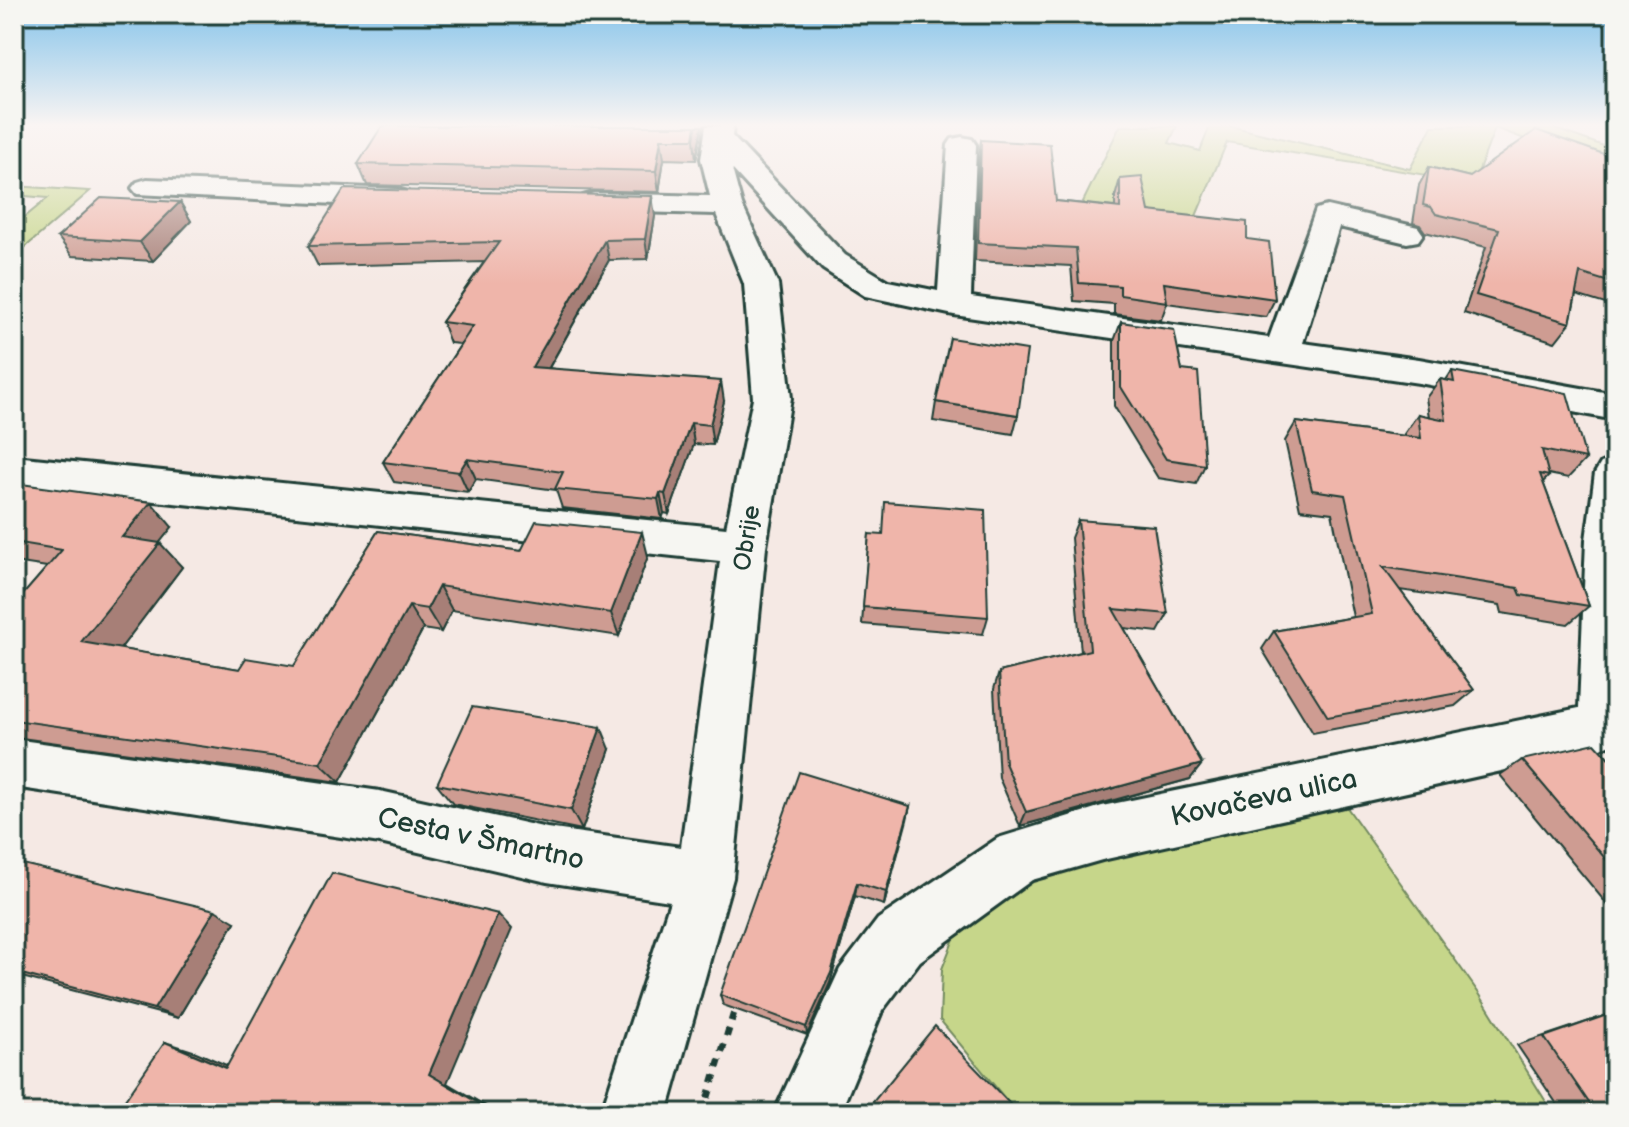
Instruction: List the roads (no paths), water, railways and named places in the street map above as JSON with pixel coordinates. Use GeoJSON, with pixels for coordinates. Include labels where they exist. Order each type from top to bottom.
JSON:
{"type":"FeatureCollection","features":[{"type":"Feature","properties":{"kind":"street","name":"Obrije"},"geometry":{"type":"LineString","coordinates":[[705,878],[744,547],[772,398],[761,284],[727,205],[720,179]]}},
{"type":"Feature","properties":{"kind":"street"},"geometry":{"type":"LineString","coordinates":[[761,179],[834,262],[877,289],[954,305],[1419,371],[1615,407]]}},
{"type":"Feature","properties":{"kind":"street"},"geometry":{"type":"LineString","coordinates":[[954,305],[960,179]]}},
{"type":"Feature","properties":{"kind":"street"},"geometry":{"type":"LineString","coordinates":[[147,188],[427,199]]}},
{"type":"Feature","properties":{"kind":"street"},"geometry":{"type":"LineString","coordinates":[[569,202],[727,205]]}},
{"type":"Feature","properties":{"kind":"street"},"geometry":{"type":"LineString","coordinates":[[1282,353],[1327,215],[1407,234]]}},
{"type":"Feature","properties":{"kind":"street"},"geometry":{"type":"LineString","coordinates":[[14,471],[744,547]]}},
{"type":"Feature","properties":{"kind":"street","name":"Kovačeva ulica"},"geometry":{"type":"LineString","coordinates":[[807,1113],[861,990],[899,940],[1018,857],[1102,833],[1606,734],[1608,540],[1615,473]]}},
{"type":"Feature","properties":{"kind":"street","name":"Cesta v Šmartno"},"geometry":{"type":"LineString","coordinates":[[14,763],[380,817],[547,855],[705,878]]}},
{"type":"Feature","properties":{"kind":"street"},"geometry":{"type":"LineString","coordinates":[[634,1113],[705,878]]}}]}
